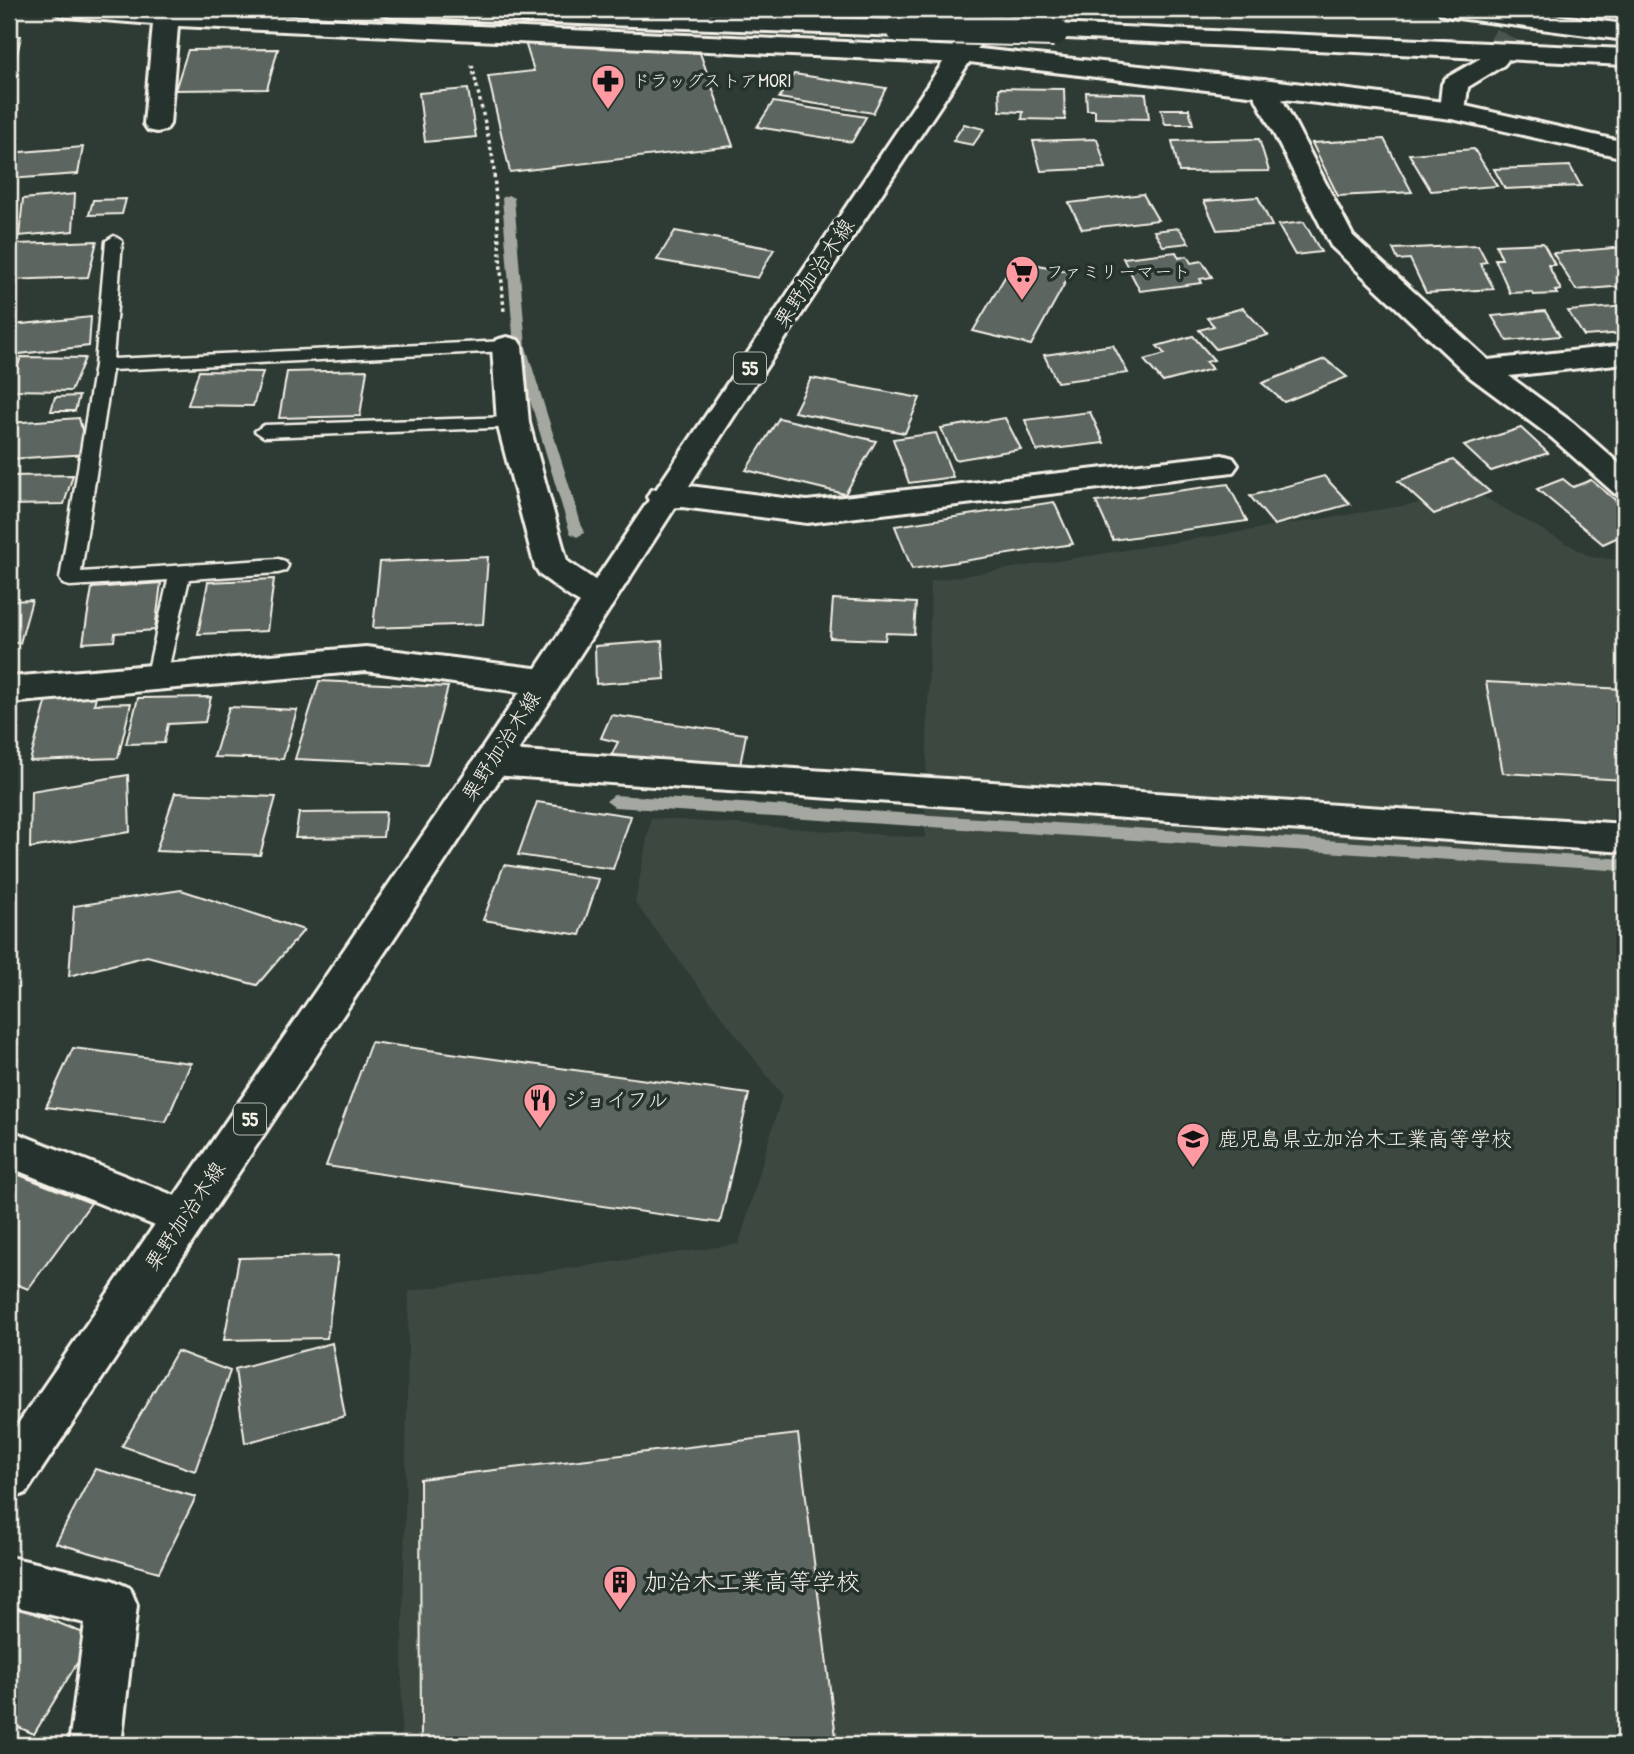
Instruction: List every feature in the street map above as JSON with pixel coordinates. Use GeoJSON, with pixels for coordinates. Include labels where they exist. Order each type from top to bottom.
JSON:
{"type":"FeatureCollection","features":[{"type":"Feature","properties":{"kind":"main road"},"geometry":{"type":"LineString","coordinates":[[66,9],[166,18],[961,55],[1262,87],[1452,111],[1625,150]]}},
{"type":"Feature","properties":{"kind":"main road"},"geometry":{"type":"LineString","coordinates":[[391,9],[1054,32],[1620,57]]}},
{"type":"Feature","properties":{"kind":"main road","name":"栗野加治木線"},"geometry":{"type":"LineString","coordinates":[[9,1477],[492,762],[663,497],[961,55],[985,9]]}},
{"type":"Feature","properties":{"kind":"main road"},"geometry":{"type":"LineString","coordinates":[[1450,9],[1625,18]]}},
{"type":"Feature","properties":{"kind":"main road"},"geometry":{"type":"LineString","coordinates":[[1582,16],[1625,32]]}},
{"type":"Feature","properties":{"kind":"main road"},"geometry":{"type":"LineString","coordinates":[[157,124],[166,18]]}},
{"type":"Feature","properties":{"kind":"main road"},"geometry":{"type":"LineString","coordinates":[[1452,111],[1455,84],[1496,60]]}},
{"type":"Feature","properties":{"kind":"main road"},"geometry":{"type":"LineString","coordinates":[[1262,87],[1342,240],[1481,370],[1562,430],[1625,486]]}},
{"type":"Feature","properties":{"kind":"main road"},"geometry":{"type":"LineString","coordinates":[[506,346],[513,423],[552,567],[599,599]]}},
{"type":"Feature","properties":{"kind":"main road"},"geometry":{"type":"LineString","coordinates":[[1481,370],[1625,354]]}},
{"type":"Feature","properties":{"kind":"main road"},"geometry":{"type":"LineString","coordinates":[[663,497],[682,496],[807,512],[1222,465]]}},
{"type":"Feature","properties":{"kind":"main road"},"geometry":{"type":"LineString","coordinates":[[9,691],[156,680],[366,659],[542,682]]}},
{"type":"Feature","properties":{"kind":"main road"},"geometry":{"type":"LineString","coordinates":[[492,762],[1625,838]]}},
{"type":"Feature","properties":{"kind":"main road"},"geometry":{"type":"LineString","coordinates":[[9,1148],[183,1218]]}},
{"type":"Feature","properties":{"kind":"main road"},"geometry":{"type":"LineString","coordinates":[[9,1581],[112,1605],[95,1745]]}},
{"type":"Feature","properties":{"kind":"lane"},"geometry":{"type":"LineString","coordinates":[[114,241],[104,365],[70,579],[278,566]]}},
{"type":"Feature","properties":{"kind":"lane"},"geometry":{"type":"LineString","coordinates":[[104,365],[506,346]]}},
{"type":"Feature","properties":{"kind":"lane"},"geometry":{"type":"LineString","coordinates":[[264,431],[513,423]]}},
{"type":"Feature","properties":{"kind":"lane"},"geometry":{"type":"LineString","coordinates":[[156,680],[180,573]]}},
{"type":"Feature","properties":{"kind":"path"},"geometry":{"type":"LineString","coordinates":[[464,33],[494,159],[506,346]]}},
{"type":"Feature","properties":{"kind":"shaded area","name":"鹿児島県立加治木工業高等学校"},"geometry":{"type":"Polygon","coordinates":[[[1478,494],[1591,557],[1625,561],[1625,1745],[374,1745],[401,1735],[409,1291],[739,1244],[782,1095],[635,903],[651,818],[925,838],[931,581],[1478,494]]]}},
{"type":"Feature","properties":{"kind":"building"},"geometry":{"type":"Polygon","coordinates":[[[9,36],[21,36],[15,64],[9,65],[9,36]]]}},
{"type":"Feature","properties":{"kind":"building","name":"ドラッグストアMORI"},"geometry":{"type":"Polygon","coordinates":[[[525,42],[700,53],[733,146],[510,172],[488,76],[534,71],[525,42]]]}},
{"type":"Feature","properties":{"kind":"building"},"geometry":{"type":"Polygon","coordinates":[[[278,49],[267,89],[175,90],[188,50],[278,49]]]}},
{"type":"Feature","properties":{"kind":"building"},"geometry":{"type":"Polygon","coordinates":[[[794,74],[886,88],[873,113],[779,98],[794,74]]]}},
{"type":"Feature","properties":{"kind":"building"},"geometry":{"type":"Polygon","coordinates":[[[999,88],[1064,89],[1065,120],[1022,119],[1023,112],[1000,111],[999,88]]]}},
{"type":"Feature","properties":{"kind":"building"},"geometry":{"type":"Polygon","coordinates":[[[468,89],[476,137],[425,142],[419,93],[468,89]]]}},
{"type":"Feature","properties":{"kind":"building"},"geometry":{"type":"Polygon","coordinates":[[[1086,92],[1146,94],[1149,119],[1095,118],[1095,110],[1087,110],[1086,92]]]}},
{"type":"Feature","properties":{"kind":"building"},"geometry":{"type":"Polygon","coordinates":[[[773,102],[866,117],[852,142],[757,127],[773,102]]]}},
{"type":"Feature","properties":{"kind":"building"},"geometry":{"type":"Polygon","coordinates":[[[1161,109],[1189,109],[1193,124],[1165,124],[1161,109]]]}},
{"type":"Feature","properties":{"kind":"building"},"geometry":{"type":"Polygon","coordinates":[[[964,124],[984,129],[973,145],[953,141],[964,124]]]}},
{"type":"Feature","properties":{"kind":"building"},"geometry":{"type":"Polygon","coordinates":[[[1097,139],[1106,168],[1041,171],[1033,141],[1097,139]]]}},
{"type":"Feature","properties":{"kind":"building"},"geometry":{"type":"Polygon","coordinates":[[[1259,139],[1269,171],[1179,172],[1172,141],[1259,139]]]}},
{"type":"Feature","properties":{"kind":"building"},"geometry":{"type":"Polygon","coordinates":[[[1384,139],[1412,192],[1338,196],[1312,143],[1384,139]]]}},
{"type":"Feature","properties":{"kind":"building"},"geometry":{"type":"Polygon","coordinates":[[[83,147],[78,174],[9,179],[9,153],[83,147]]]}},
{"type":"Feature","properties":{"kind":"building"},"geometry":{"type":"Polygon","coordinates":[[[1474,149],[1497,186],[1431,191],[1409,154],[1474,149]]]}},
{"type":"Feature","properties":{"kind":"building"},"geometry":{"type":"Polygon","coordinates":[[[1570,166],[1581,186],[1505,189],[1494,169],[1570,166]]]}},
{"type":"Feature","properties":{"kind":"building"},"geometry":{"type":"Polygon","coordinates":[[[75,194],[73,231],[19,236],[23,199],[75,194]]]}},
{"type":"Feature","properties":{"kind":"building"},"geometry":{"type":"Polygon","coordinates":[[[1143,194],[1158,220],[1082,229],[1069,203],[1143,194]]]}},
{"type":"Feature","properties":{"kind":"building"},"geometry":{"type":"Polygon","coordinates":[[[1258,197],[1272,226],[1217,230],[1204,201],[1258,197]]]}},
{"type":"Feature","properties":{"kind":"building"},"geometry":{"type":"Polygon","coordinates":[[[126,199],[122,214],[89,215],[93,200],[126,199]]]}},
{"type":"Feature","properties":{"kind":"building"},"geometry":{"type":"Polygon","coordinates":[[[1304,222],[1321,252],[1295,255],[1278,225],[1304,222]]]}},
{"type":"Feature","properties":{"kind":"building"},"geometry":{"type":"Polygon","coordinates":[[[1179,228],[1189,243],[1163,246],[1154,231],[1179,228]]]}},
{"type":"Feature","properties":{"kind":"building"},"geometry":{"type":"Polygon","coordinates":[[[675,231],[774,249],[758,278],[657,260],[675,231]]]}},
{"type":"Feature","properties":{"kind":"building"},"geometry":{"type":"Polygon","coordinates":[[[97,241],[88,277],[9,280],[9,271],[18,244],[97,241]]]}},
{"type":"Feature","properties":{"kind":"building"},"geometry":{"type":"Polygon","coordinates":[[[1543,243],[1555,265],[1548,265],[1561,290],[1555,291],[1557,294],[1510,293],[1495,259],[1502,259],[1496,245],[1543,243]]]}},
{"type":"Feature","properties":{"kind":"building"},"geometry":{"type":"Polygon","coordinates":[[[1478,245],[1487,262],[1480,263],[1494,289],[1426,293],[1410,259],[1398,260],[1393,249],[1478,245]]]}},
{"type":"Feature","properties":{"kind":"building"},"geometry":{"type":"Polygon","coordinates":[[[1625,247],[1625,286],[1576,290],[1553,253],[1625,247]]]}},
{"type":"Feature","properties":{"kind":"building"},"geometry":{"type":"Polygon","coordinates":[[[1176,252],[1179,258],[1187,256],[1191,263],[1202,261],[1212,277],[1200,279],[1202,283],[1140,291],[1123,258],[1176,252]]]}},
{"type":"Feature","properties":{"kind":"building","name":"ファミリーマート"},"geometry":{"type":"Polygon","coordinates":[[[1015,260],[1071,272],[1031,345],[973,331],[1015,260]]]}},
{"type":"Feature","properties":{"kind":"building"},"geometry":{"type":"Polygon","coordinates":[[[1625,306],[1625,333],[1584,336],[1568,311],[1625,306]]]}},
{"type":"Feature","properties":{"kind":"building"},"geometry":{"type":"Polygon","coordinates":[[[1243,308],[1268,335],[1216,349],[1199,330],[1214,326],[1207,318],[1243,308]]]}},
{"type":"Feature","properties":{"kind":"building"},"geometry":{"type":"Polygon","coordinates":[[[1545,311],[1560,336],[1507,341],[1492,316],[1545,311]]]}},
{"type":"Feature","properties":{"kind":"building"},"geometry":{"type":"Polygon","coordinates":[[[91,317],[89,346],[10,355],[13,325],[91,317]]]}},
{"type":"Feature","properties":{"kind":"building"},"geometry":{"type":"Polygon","coordinates":[[[1193,336],[1214,360],[1206,362],[1212,369],[1163,382],[1144,360],[1165,354],[1157,346],[1193,336]]]}},
{"type":"Feature","properties":{"kind":"building"},"geometry":{"type":"Polygon","coordinates":[[[1113,345],[1128,373],[1057,382],[1044,355],[1113,345]]]}},
{"type":"Feature","properties":{"kind":"building"},"geometry":{"type":"Polygon","coordinates":[[[21,357],[85,358],[71,391],[9,390],[21,357]]]}},
{"type":"Feature","properties":{"kind":"building"},"geometry":{"type":"Polygon","coordinates":[[[1325,359],[1347,377],[1284,402],[1262,383],[1325,359]]]}},
{"type":"Feature","properties":{"kind":"building"},"geometry":{"type":"Polygon","coordinates":[[[367,370],[360,416],[279,418],[287,372],[367,370]]]}},
{"type":"Feature","properties":{"kind":"building"},"geometry":{"type":"Polygon","coordinates":[[[199,371],[263,372],[253,406],[188,405],[199,371]]]}},
{"type":"Feature","properties":{"kind":"building"},"geometry":{"type":"Polygon","coordinates":[[[811,378],[920,398],[905,433],[794,412],[811,378]]]}},
{"type":"Feature","properties":{"kind":"building"},"geometry":{"type":"Polygon","coordinates":[[[79,396],[75,411],[51,411],[55,397],[79,396]]]}},
{"type":"Feature","properties":{"kind":"building"},"geometry":{"type":"Polygon","coordinates":[[[1090,412],[1104,443],[1037,451],[1025,420],[1090,412]]]}},
{"type":"Feature","properties":{"kind":"building"},"geometry":{"type":"Polygon","coordinates":[[[79,418],[88,454],[9,459],[9,423],[79,418]]]}},
{"type":"Feature","properties":{"kind":"building"},"geometry":{"type":"Polygon","coordinates":[[[779,418],[876,441],[845,494],[746,470],[779,418]]]}},
{"type":"Feature","properties":{"kind":"building"},"geometry":{"type":"Polygon","coordinates":[[[1005,418],[1021,449],[955,460],[941,428],[1005,418]]]}},
{"type":"Feature","properties":{"kind":"building"},"geometry":{"type":"Polygon","coordinates":[[[1521,428],[1548,453],[1491,471],[1464,446],[1521,428]]]}},
{"type":"Feature","properties":{"kind":"building"},"geometry":{"type":"Polygon","coordinates":[[[936,433],[953,477],[909,483],[893,439],[936,433]]]}},
{"type":"Feature","properties":{"kind":"building"},"geometry":{"type":"Polygon","coordinates":[[[1453,460],[1490,492],[1434,514],[1398,481],[1453,460]]]}},
{"type":"Feature","properties":{"kind":"building"},"geometry":{"type":"Polygon","coordinates":[[[73,475],[64,504],[9,505],[9,476],[73,475]]]}},
{"type":"Feature","properties":{"kind":"building"},"geometry":{"type":"Polygon","coordinates":[[[1324,476],[1350,504],[1274,525],[1250,496],[1324,476]]]}},
{"type":"Feature","properties":{"kind":"building"},"geometry":{"type":"Polygon","coordinates":[[[1563,479],[1573,487],[1591,480],[1625,508],[1625,534],[1603,544],[1537,489],[1563,479]]]}},
{"type":"Feature","properties":{"kind":"building"},"geometry":{"type":"Polygon","coordinates":[[[1228,484],[1247,521],[1113,540],[1096,502],[1228,484]]]}},
{"type":"Feature","properties":{"kind":"building"},"geometry":{"type":"Polygon","coordinates":[[[1054,502],[1073,544],[912,569],[895,526],[1054,502]]]}},
{"type":"Feature","properties":{"kind":"building"},"geometry":{"type":"Polygon","coordinates":[[[488,557],[483,624],[373,628],[380,562],[488,557]]]}},
{"type":"Feature","properties":{"kind":"building"},"geometry":{"type":"Polygon","coordinates":[[[274,579],[267,631],[198,634],[208,582],[274,579]]]}},
{"type":"Feature","properties":{"kind":"building"},"geometry":{"type":"Polygon","coordinates":[[[161,583],[155,630],[115,633],[114,641],[83,643],[92,588],[161,583]]]}},
{"type":"Feature","properties":{"kind":"building"},"geometry":{"type":"Polygon","coordinates":[[[833,599],[916,603],[914,634],[886,633],[885,640],[830,638],[833,599]]]}},
{"type":"Feature","properties":{"kind":"building"},"geometry":{"type":"Polygon","coordinates":[[[32,600],[20,643],[9,643],[9,601],[32,600]]]}},
{"type":"Feature","properties":{"kind":"building"},"geometry":{"type":"Polygon","coordinates":[[[662,641],[665,679],[596,684],[595,646],[662,641]]]}},
{"type":"Feature","properties":{"kind":"building"},"geometry":{"type":"Polygon","coordinates":[[[319,681],[448,687],[427,765],[295,759],[319,681]]]}},
{"type":"Feature","properties":{"kind":"building"},"geometry":{"type":"Polygon","coordinates":[[[1486,682],[1625,689],[1625,780],[1503,773],[1486,682]]]}},
{"type":"Feature","properties":{"kind":"building"},"geometry":{"type":"Polygon","coordinates":[[[98,690],[94,704],[131,703],[118,758],[30,761],[49,692],[98,690]]]}},
{"type":"Feature","properties":{"kind":"building"},"geometry":{"type":"Polygon","coordinates":[[[211,697],[205,722],[168,724],[164,743],[126,744],[138,698],[211,697]]]}},
{"type":"Feature","properties":{"kind":"building"},"geometry":{"type":"Polygon","coordinates":[[[229,707],[297,710],[283,759],[214,757],[229,707]]]}},
{"type":"Feature","properties":{"kind":"building"},"geometry":{"type":"Polygon","coordinates":[[[611,715],[746,734],[738,776],[609,760],[618,742],[601,738],[611,715]]]}},
{"type":"Feature","properties":{"kind":"building"},"geometry":{"type":"Polygon","coordinates":[[[128,775],[130,832],[30,848],[31,791],[128,775]]]}},
{"type":"Feature","properties":{"kind":"building"},"geometry":{"type":"Polygon","coordinates":[[[175,793],[276,797],[260,855],[156,851],[175,793]]]}},
{"type":"Feature","properties":{"kind":"building"},"geometry":{"type":"Polygon","coordinates":[[[537,802],[631,816],[613,869],[518,855],[537,802]]]}},
{"type":"Feature","properties":{"kind":"building"},"geometry":{"type":"Polygon","coordinates":[[[386,812],[383,837],[295,838],[299,813],[386,812]]]}},
{"type":"Feature","properties":{"kind":"building"},"geometry":{"type":"Polygon","coordinates":[[[504,865],[599,879],[580,935],[483,920],[504,865]]]}},
{"type":"Feature","properties":{"kind":"building"},"geometry":{"type":"Polygon","coordinates":[[[181,890],[304,930],[257,985],[147,956],[69,976],[74,906],[181,890]]]}},
{"type":"Feature","properties":{"kind":"building","name":"ジョイフル"},"geometry":{"type":"Polygon","coordinates":[[[371,1042],[749,1094],[720,1223],[326,1166],[371,1042]]]}},
{"type":"Feature","properties":{"kind":"building"},"geometry":{"type":"Polygon","coordinates":[[[73,1048],[191,1063],[166,1122],[46,1107],[73,1048]]]}},
{"type":"Feature","properties":{"kind":"building"},"geometry":{"type":"Polygon","coordinates":[[[9,1171],[91,1203],[28,1289],[9,1281],[9,1171]]]}},
{"type":"Feature","properties":{"kind":"building"},"geometry":{"type":"Polygon","coordinates":[[[338,1256],[327,1338],[224,1340],[239,1258],[338,1256]]]}},
{"type":"Feature","properties":{"kind":"building"},"geometry":{"type":"Polygon","coordinates":[[[332,1343],[345,1416],[245,1443],[235,1369],[332,1343]]]}},
{"type":"Feature","properties":{"kind":"building"},"geometry":{"type":"Polygon","coordinates":[[[177,1351],[230,1371],[195,1471],[122,1446],[177,1351]]]}},
{"type":"Feature","properties":{"kind":"building","name":"加治木工業高等学校"},"geometry":{"type":"Polygon","coordinates":[[[798,1434],[837,1745],[421,1745],[420,1479],[798,1434]]]}},
{"type":"Feature","properties":{"kind":"building"},"geometry":{"type":"Polygon","coordinates":[[[95,1469],[196,1497],[159,1572],[56,1543],[95,1469]]]}},
{"type":"Feature","properties":{"kind":"building"},"geometry":{"type":"Polygon","coordinates":[[[12,1604],[93,1637],[34,1734],[9,1723],[9,1609],[12,1604]]]}},
{"type":"Feature","properties":{"kind":"waterway"},"geometry":{"type":"LineString","coordinates":[[508,198],[520,347],[577,533]]}},
{"type":"Feature","properties":{"kind":"waterway"},"geometry":{"type":"LineString","coordinates":[[614,801],[1625,865]]}},
{"type":"Feature","properties":{"kind":"tunnel"},"geometry":{"type":"LineString","coordinates":[[1495,60],[1523,9]]}},
{"type":"Feature","properties":{"kind":"place","name":"ドラッグストアMORI"},"geometry":{"type":"Point","coordinates":[608,111]}},
{"type":"Feature","properties":{"kind":"place","name":"ファミリーマート"},"geometry":{"type":"Point","coordinates":[1022,302]}},
{"type":"Feature","properties":{"kind":"place","name":"ジョイフル"},"geometry":{"type":"Point","coordinates":[540,1130]}},
{"type":"Feature","properties":{"kind":"place","name":"鹿児島県立加治木工業高等学校"},"geometry":{"type":"Point","coordinates":[1193,1169]}},
{"type":"Feature","properties":{"kind":"place","name":"加治木工業高等学校"},"geometry":{"type":"Point","coordinates":[620,1612]}}]}
